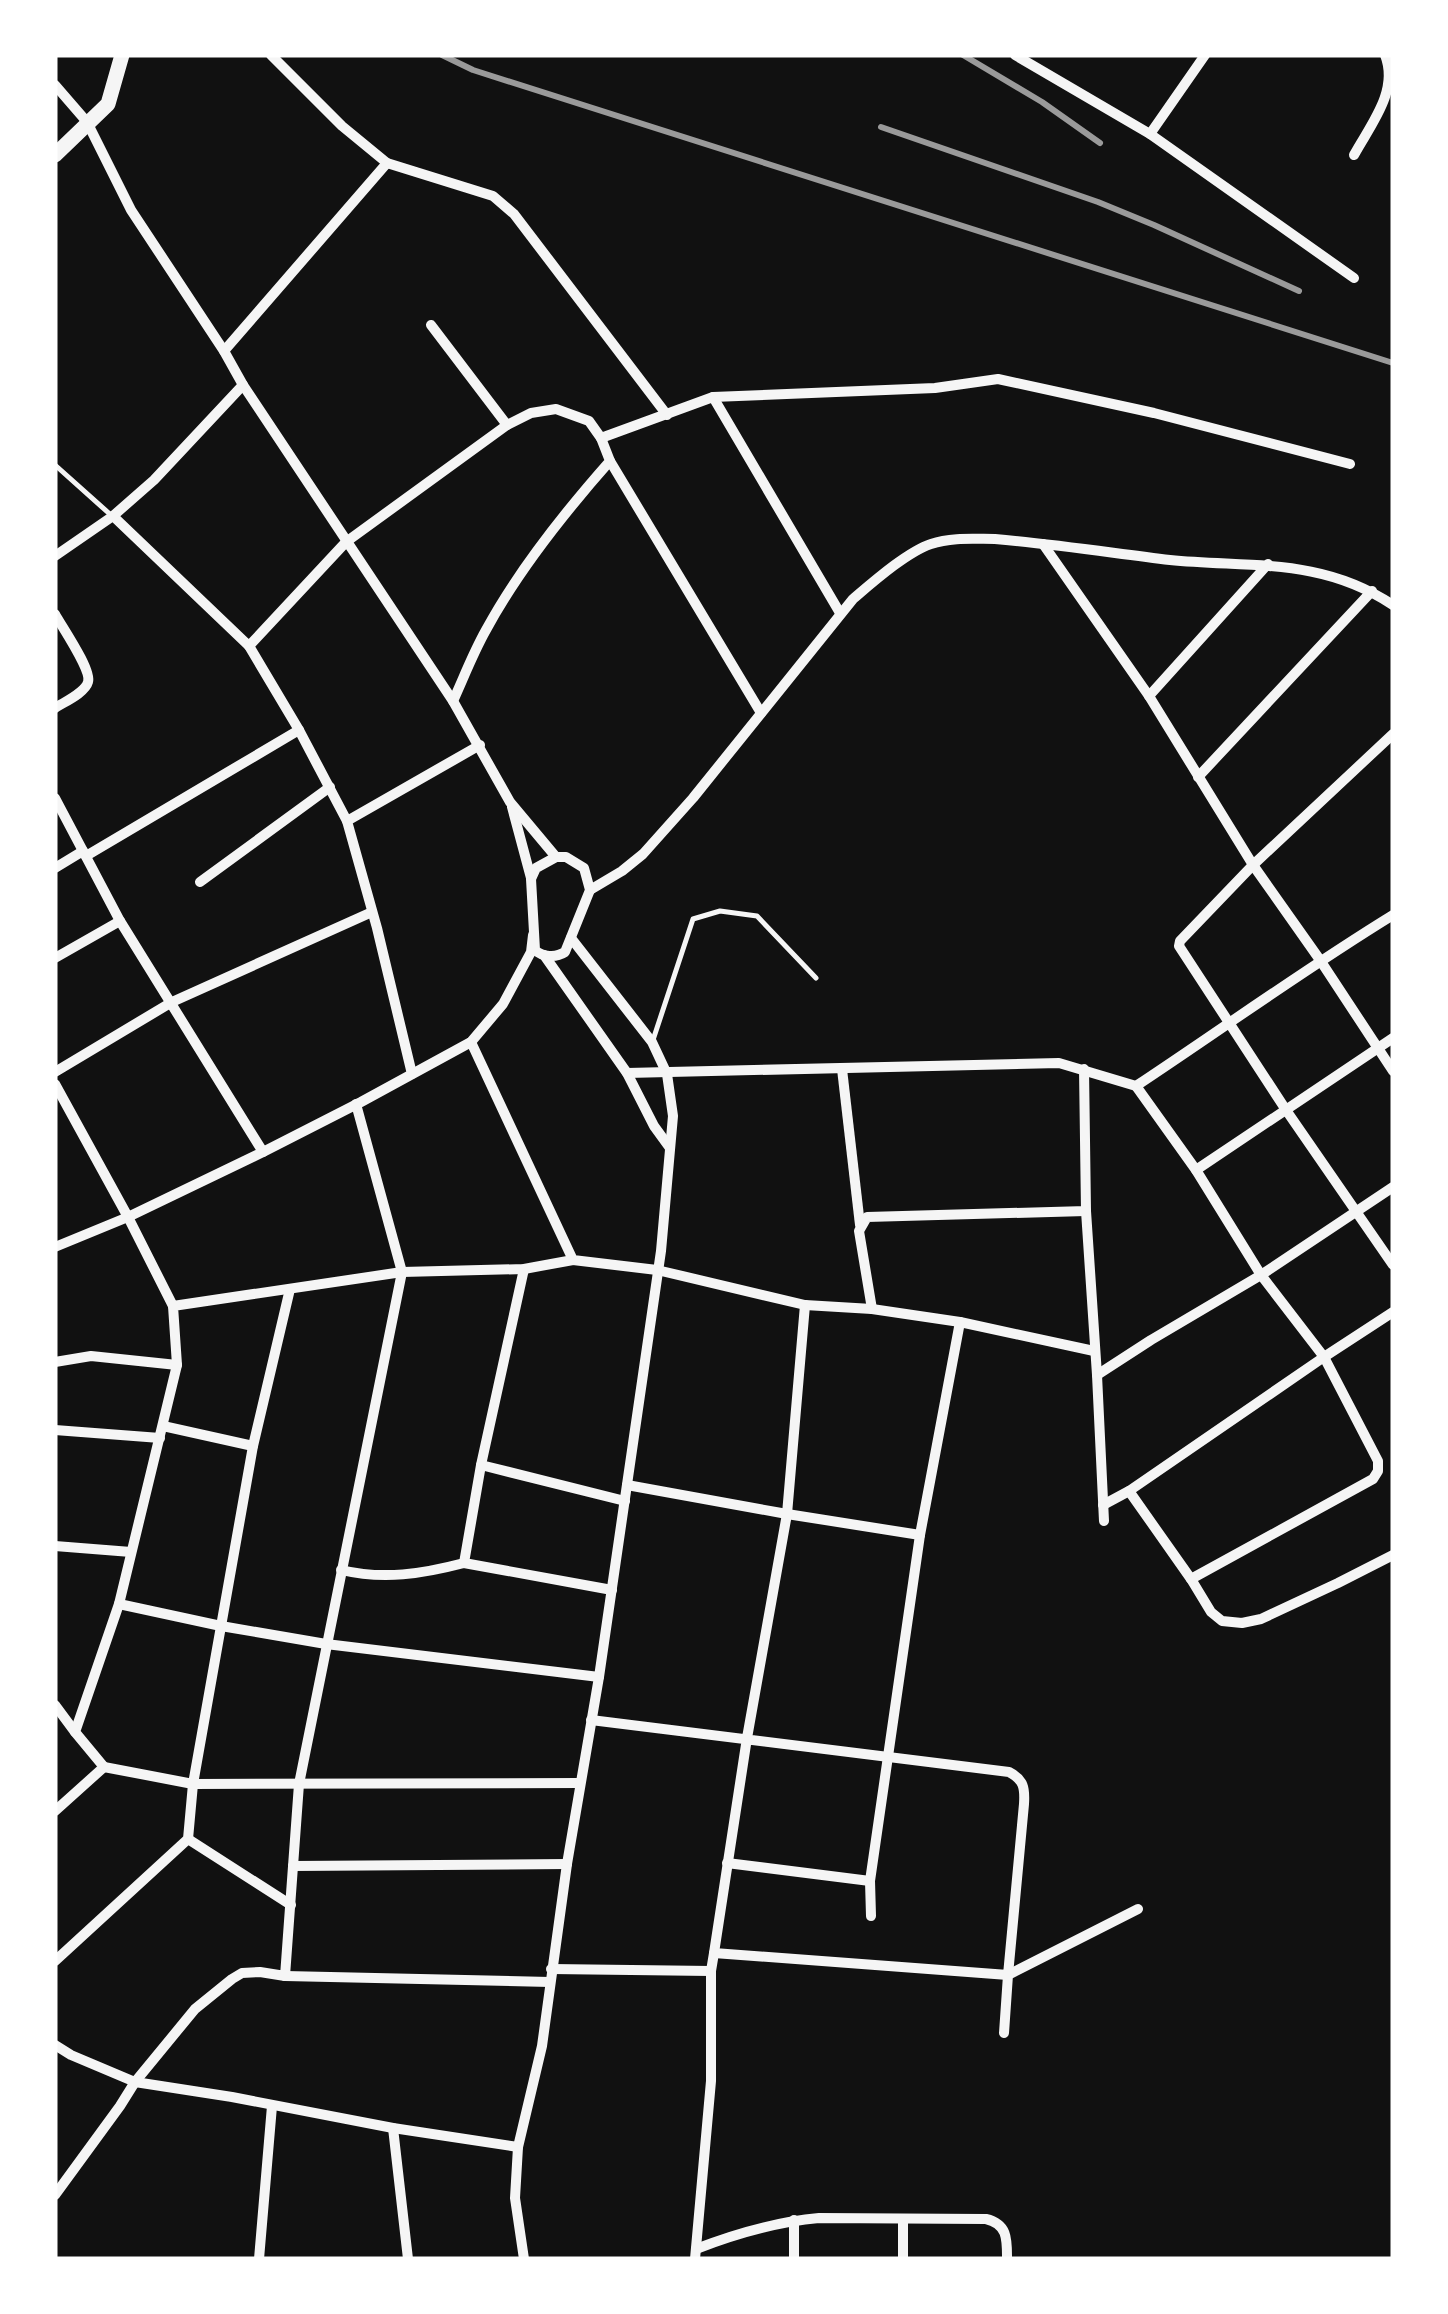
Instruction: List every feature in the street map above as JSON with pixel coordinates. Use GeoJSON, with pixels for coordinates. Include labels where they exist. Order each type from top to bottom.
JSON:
{"type":"FeatureCollection","features":[{"type":"Feature","properties":{"kind":"main road"},"geometry":{"type":"LineString","coordinates":[[55,155],[108,104],[122,55]]}},
{"type":"Feature","properties":{"kind":"street"},"geometry":{"type":"LineString","coordinates":[[271,55],[342,126],[386,163],[493,196],[514,214],[666,415]]}},
{"type":"Feature","properties":{"kind":"street"},"geometry":{"type":"LineString","coordinates":[[1015,55],[1150,134],[1354,278]]}},
{"type":"Feature","properties":{"kind":"street"},"geometry":{"type":"LineString","coordinates":[[1150,134],[1204,55]]}},
{"type":"Feature","properties":{"kind":"street"},"geometry":{"type":"LineString","coordinates":[[1354,155],[1387,93],[1390,67],[1385,55]]}},
{"type":"Feature","properties":{"kind":"street"},"geometry":{"type":"LineString","coordinates":[[55,85],[87,122],[131,210],[453,701],[510,802],[556,857]]}},
{"type":"Feature","properties":{"kind":"street"},"geometry":{"type":"LineString","coordinates":[[224,351],[386,163]]}},
{"type":"Feature","properties":{"kind":"street"},"geometry":{"type":"LineString","coordinates":[[431,326],[507,424]]}},
{"type":"Feature","properties":{"kind":"street"},"geometry":{"type":"LineString","coordinates":[[601,438],[713,397],[935,388],[998,380],[1154,413],[1350,464]]}},
{"type":"Feature","properties":{"kind":"street"},"geometry":{"type":"LineString","coordinates":[[55,556],[113,516],[154,480],[243,385]]}},
{"type":"Feature","properties":{"kind":"street"},"geometry":{"type":"LineString","coordinates":[[713,397],[840,613]]}},
{"type":"Feature","properties":{"kind":"street"},"geometry":{"type":"LineString","coordinates":[[249,646],[346,542],[507,424],[531,413],[556,409],[589,421],[601,438],[610,461],[761,713]]}},
{"type":"Feature","properties":{"kind":"street"},"geometry":{"type":"LineString","coordinates":[[453,701],[483,634],[519,576],[610,461]]}},
{"type":"Feature","properties":{"kind":"street"},"geometry":{"type":"LineString","coordinates":[[113,516],[249,646],[330,787],[347,821],[412,1074]]}},
{"type":"Feature","properties":{"kind":"street"},"geometry":{"type":"LineString","coordinates":[[590,890],[622,872],[643,854],[693,798],[840,613],[880,577],[927,545],[968,538],[1174,560],[1268,564],[1324,572],[1372,591],[1393,605]]}},
{"type":"Feature","properties":{"kind":"street"},"geometry":{"type":"LineString","coordinates":[[1043,544],[1149,696],[1253,865],[1393,1071]]}},
{"type":"Feature","properties":{"kind":"street"},"geometry":{"type":"LineString","coordinates":[[1149,696],[1268,564]]}},
{"type":"Feature","properties":{"kind":"street"},"geometry":{"type":"LineString","coordinates":[[1198,777],[1372,591]]}},
{"type":"Feature","properties":{"kind":"street"},"geometry":{"type":"LineString","coordinates":[[55,614],[89,681],[80,692],[55,708]]}},
{"type":"Feature","properties":{"kind":"street"},"geometry":{"type":"LineString","coordinates":[[55,868],[299,730]]}},
{"type":"Feature","properties":{"kind":"street"},"geometry":{"type":"LineString","coordinates":[[1393,734],[1253,865],[1180,941],[1182,952],[1393,1266]]}},
{"type":"Feature","properties":{"kind":"street"},"geometry":{"type":"LineString","coordinates":[[347,821],[480,745]]}},
{"type":"Feature","properties":{"kind":"street"},"geometry":{"type":"LineString","coordinates":[[200,882],[330,787]]}},
{"type":"Feature","properties":{"kind":"street"},"geometry":{"type":"LineString","coordinates":[[55,798],[120,920],[263,1152]]}},
{"type":"Feature","properties":{"kind":"street"},"geometry":{"type":"LineString","coordinates":[[510,802],[531,879],[537,952],[627,1073],[670,1148]]}},
{"type":"Feature","properties":{"kind":"street"},"geometry":{"type":"LineString","coordinates":[[531,879],[545,861],[566,858],[584,868],[590,890],[565,952],[537,952]]}},
{"type":"Feature","properties":{"kind":"street"},"geometry":{"type":"LineString","coordinates":[[55,1072],[172,1002],[372,912]]}},
{"type":"Feature","properties":{"kind":"street"},"geometry":{"type":"LineString","coordinates":[[1136,1086],[1393,915]]}},
{"type":"Feature","properties":{"kind":"street"},"geometry":{"type":"LineString","coordinates":[[55,958],[120,920]]}},
{"type":"Feature","properties":{"kind":"street"},"geometry":{"type":"LineString","coordinates":[[524,2259],[515,2198],[518,2147],[542,2046],[566,1864],[628,1485],[661,1251],[673,1116],[667,1074],[652,1042],[572,938]]}},
{"type":"Feature","properties":{"kind":"street"},"geometry":{"type":"LineString","coordinates":[[55,1247],[263,1152],[471,1042],[503,1004],[537,952]]}},
{"type":"Feature","properties":{"kind":"street"},"geometry":{"type":"LineString","coordinates":[[1196,1170],[1393,1038]]}},
{"type":"Feature","properties":{"kind":"street"},"geometry":{"type":"LineString","coordinates":[[471,1042],[573,1260]]}},
{"type":"Feature","properties":{"kind":"street"},"geometry":{"type":"LineString","coordinates":[[627,1073],[1059,1063],[1136,1086],[1196,1170],[1262,1275],[1324,1356],[1378,1461],[1373,1479],[1191,1579]]}},
{"type":"Feature","properties":{"kind":"street"},"geometry":{"type":"LineString","coordinates":[[842,1069],[859,1231],[872,1309]]}},
{"type":"Feature","properties":{"kind":"street"},"geometry":{"type":"LineString","coordinates":[[1084,1069],[1086,1210],[1104,1521]]}},
{"type":"Feature","properties":{"kind":"street"},"geometry":{"type":"LineString","coordinates":[[55,1084],[174,1306],[177,1364],[119,1604],[76,1732]]}},
{"type":"Feature","properties":{"kind":"street"},"geometry":{"type":"LineString","coordinates":[[285,1976],[299,1784],[402,1272],[356,1104]]}},
{"type":"Feature","properties":{"kind":"street"},"geometry":{"type":"LineString","coordinates":[[1098,1376],[1262,1275],[1393,1187]]}},
{"type":"Feature","properties":{"kind":"street"},"geometry":{"type":"LineString","coordinates":[[860,1226],[872,1215],[1086,1210]]}},
{"type":"Feature","properties":{"kind":"street"},"geometry":{"type":"LineString","coordinates":[[174,1306],[402,1272],[524,1269],[573,1260],[657,1270],[806,1305],[872,1309],[960,1322],[1094,1351]]}},
{"type":"Feature","properties":{"kind":"street"},"geometry":{"type":"LineString","coordinates":[[464,1563],[524,1269]]}},
{"type":"Feature","properties":{"kind":"street"},"geometry":{"type":"LineString","coordinates":[[55,1961],[188,1840],[192,1784],[254,1446],[290,1289]]}},
{"type":"Feature","properties":{"kind":"street"},"geometry":{"type":"LineString","coordinates":[[696,2254],[711,2080],[712,1970],[746,1738],[787,1514],[806,1305]]}},
{"type":"Feature","properties":{"kind":"street"},"geometry":{"type":"LineString","coordinates":[[1102,1505],[1130,1491],[1393,1312]]}},
{"type":"Feature","properties":{"kind":"street"},"geometry":{"type":"LineString","coordinates":[[871,1916],[870,1881],[920,1536],[960,1322]]}},
{"type":"Feature","properties":{"kind":"street"},"geometry":{"type":"LineString","coordinates":[[55,1362],[92,1356],[177,1364]]}},
{"type":"Feature","properties":{"kind":"street"},"geometry":{"type":"LineString","coordinates":[[163,1426],[254,1446]]}},
{"type":"Feature","properties":{"kind":"street"},"geometry":{"type":"LineString","coordinates":[[55,1430],[160,1438]]}},
{"type":"Feature","properties":{"kind":"street"},"geometry":{"type":"LineString","coordinates":[[481,1465],[625,1501]]}},
{"type":"Feature","properties":{"kind":"street"},"geometry":{"type":"LineString","coordinates":[[1378,1471],[1393,1467]]}},
{"type":"Feature","properties":{"kind":"street"},"geometry":{"type":"LineString","coordinates":[[628,1485],[920,1536]]}},
{"type":"Feature","properties":{"kind":"street"},"geometry":{"type":"LineString","coordinates":[[1130,1491],[1211,1612],[1222,1621],[1242,1623],[1261,1619],[1393,1555]]}},
{"type":"Feature","properties":{"kind":"street"},"geometry":{"type":"LineString","coordinates":[[55,1546],[131,1552]]}},
{"type":"Feature","properties":{"kind":"street"},"geometry":{"type":"LineString","coordinates":[[341,1570],[402,1576],[464,1563],[612,1590]]}},
{"type":"Feature","properties":{"kind":"street"},"geometry":{"type":"LineString","coordinates":[[119,1604],[326,1644],[599,1677]]}},
{"type":"Feature","properties":{"kind":"street"},"geometry":{"type":"LineString","coordinates":[[55,1705],[104,1767],[192,1784],[580,1783]]}},
{"type":"Feature","properties":{"kind":"street"},"geometry":{"type":"LineString","coordinates":[[591,1720],[1017,1776],[1024,1784],[1024,1804],[1004,2032]]}},
{"type":"Feature","properties":{"kind":"street"},"geometry":{"type":"LineString","coordinates":[[55,1811],[104,1767]]}},
{"type":"Feature","properties":{"kind":"street"},"geometry":{"type":"LineString","coordinates":[[188,1840],[291,1906]]}},
{"type":"Feature","properties":{"kind":"street"},"geometry":{"type":"LineString","coordinates":[[727,1863],[870,1881]]}},
{"type":"Feature","properties":{"kind":"street"},"geometry":{"type":"LineString","coordinates":[[293,1866],[566,1864]]}},
{"type":"Feature","properties":{"kind":"street"},"geometry":{"type":"LineString","coordinates":[[714,1954],[1008,1975],[1138,1909]]}},
{"type":"Feature","properties":{"kind":"street"},"geometry":{"type":"LineString","coordinates":[[551,1969],[712,1970]]}},
{"type":"Feature","properties":{"kind":"street"},"geometry":{"type":"LineString","coordinates":[[55,2195],[135,2082],[195,2009],[232,1978],[260,1972],[285,1976],[550,1982]]}},
{"type":"Feature","properties":{"kind":"street"},"geometry":{"type":"LineString","coordinates":[[55,2045],[135,2082],[518,2147]]}},
{"type":"Feature","properties":{"kind":"street"},"geometry":{"type":"LineString","coordinates":[[258,2259],[272,2106]]}},
{"type":"Feature","properties":{"kind":"street"},"geometry":{"type":"LineString","coordinates":[[394,2128],[408,2259]]}},
{"type":"Feature","properties":{"kind":"street"},"geometry":{"type":"LineString","coordinates":[[696,2254],[738,2233],[794,2220],[904,2219],[994,2221],[1004,2230],[1007,2259]]}},
{"type":"Feature","properties":{"kind":"street"},"geometry":{"type":"LineString","coordinates":[[903,2259],[904,2219]]}},
{"type":"Feature","properties":{"kind":"street"},"geometry":{"type":"LineString","coordinates":[[794,2220],[794,2259]]}},
{"type":"Feature","properties":{"kind":"lane"},"geometry":{"type":"LineString","coordinates":[[55,465],[113,516]]}},
{"type":"Feature","properties":{"kind":"lane"},"geometry":{"type":"LineString","coordinates":[[652,1042],[694,920],[720,911],[757,916],[816,978]]}},
{"type":"Feature","properties":{"kind":"railway"},"geometry":{"type":"LineString","coordinates":[[442,55],[473,70],[1393,363]]}},
{"type":"Feature","properties":{"kind":"railway"},"geometry":{"type":"LineString","coordinates":[[963,55],[1042,102],[1100,143]]}},
{"type":"Feature","properties":{"kind":"railway"},"geometry":{"type":"LineString","coordinates":[[881,127],[1098,202],[1299,291]]}}]}
